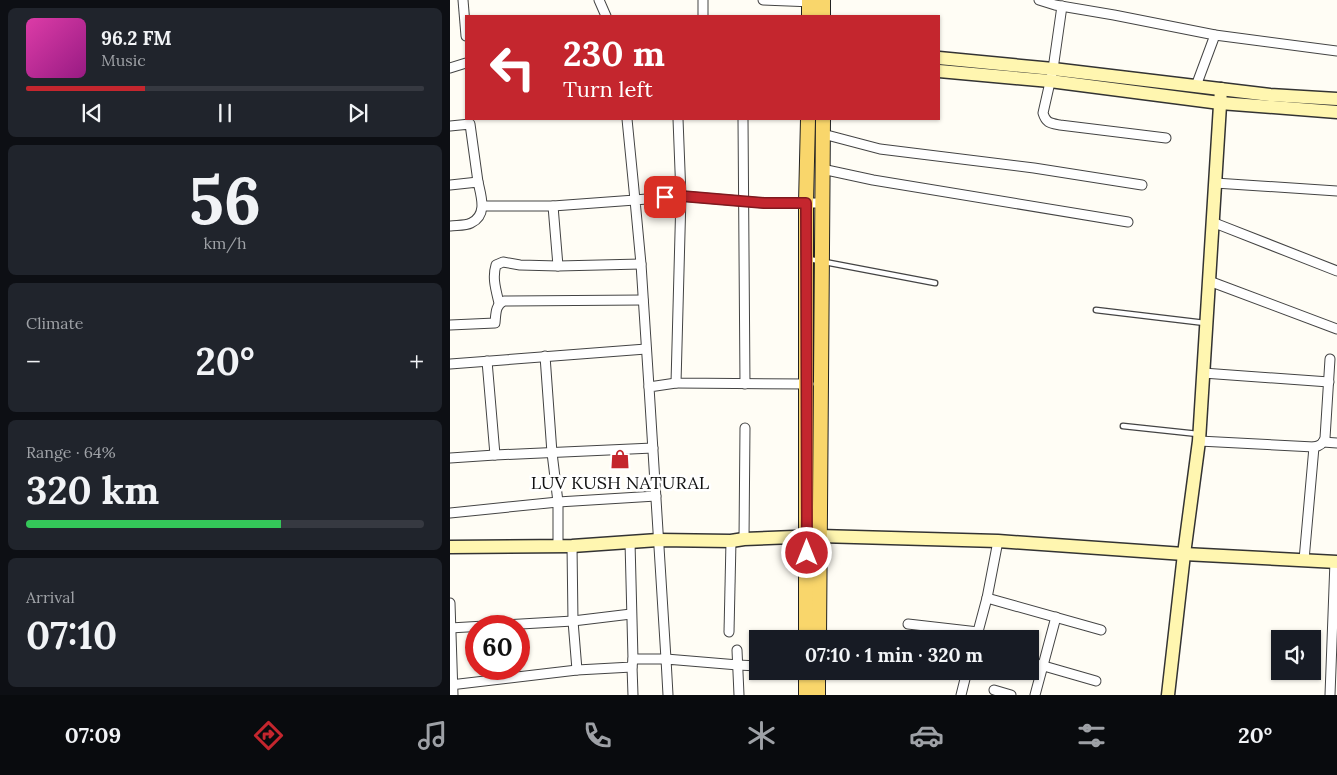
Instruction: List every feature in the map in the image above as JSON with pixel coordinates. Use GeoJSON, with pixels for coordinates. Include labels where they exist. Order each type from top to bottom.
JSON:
{"type":"FeatureCollection","features":[{"type":"Feature","properties":{"kind":"main road"},"geometry":{"type":"LineString","coordinates":[[810,15],[817,4]]}},
{"type":"Feature","properties":{"kind":"main road"},"geometry":{"type":"LineString","coordinates":[[808,120],[807,258],[814,384]]}},
{"type":"Feature","properties":{"kind":"main road"},"geometry":{"type":"LineString","coordinates":[[818,630],[813,536],[814,384],[822,260],[823,120]]}},
{"type":"Feature","properties":{"kind":"main road"},"geometry":{"type":"LineString","coordinates":[[807,630],[813,536]]}},
{"type":"Feature","properties":{"kind":"main road"},"geometry":{"type":"LineString","coordinates":[[806,680],[806,695]]}},
{"type":"Feature","properties":{"kind":"main road"},"geometry":{"type":"LineString","coordinates":[[818,680],[818,695]]}},
{"type":"Feature","properties":{"kind":"street"},"geometry":{"type":"LineString","coordinates":[[463,0],[465,24]]}},
{"type":"Feature","properties":{"kind":"street"},"geometry":{"type":"LineString","coordinates":[[599,0],[606,15]]}},
{"type":"Feature","properties":{"kind":"street"},"geometry":{"type":"LineString","coordinates":[[703,0],[703,15]]}},
{"type":"Feature","properties":{"kind":"street"},"geometry":{"type":"LineString","coordinates":[[763,0],[817,4]]}},
{"type":"Feature","properties":{"kind":"street"},"geometry":{"type":"LineString","coordinates":[[1039,0],[1215,35],[1337,51]]}},
{"type":"Feature","properties":{"kind":"street"},"geometry":{"type":"LineString","coordinates":[[1062,6],[1052,75],[1043,113],[1045,120],[1051,123],[1166,138]]}},
{"type":"Feature","properties":{"kind":"street"},"geometry":{"type":"LineString","coordinates":[[1196,86],[1215,35]]}},
{"type":"Feature","properties":{"kind":"street"},"geometry":{"type":"LineString","coordinates":[[940,58],[1220,102],[1337,112]]}},
{"type":"Feature","properties":{"kind":"street"},"geometry":{"type":"LineString","coordinates":[[450,68],[465,63]]}},
{"type":"Feature","properties":{"kind":"street"},"geometry":{"type":"LineString","coordinates":[[940,71],[1052,75],[1337,99]]}},
{"type":"Feature","properties":{"kind":"street"},"geometry":{"type":"LineString","coordinates":[[1168,695],[1199,438],[1221,89]]}},
{"type":"Feature","properties":{"kind":"street"},"geometry":{"type":"LineString","coordinates":[[627,120],[643,300],[668,695]]}},
{"type":"Feature","properties":{"kind":"street"},"geometry":{"type":"LineString","coordinates":[[676,383],[681,196],[678,120]]}},
{"type":"Feature","properties":{"kind":"street"},"geometry":{"type":"LineString","coordinates":[[743,120],[745,384]]}},
{"type":"Feature","properties":{"kind":"street"},"geometry":{"type":"LineString","coordinates":[[450,126],[470,121],[483,206],[479,216],[474,221],[469,224],[450,226]]}},
{"type":"Feature","properties":{"kind":"street"},"geometry":{"type":"LineString","coordinates":[[823,134],[880,149],[1034,168],[1142,185]]}},
{"type":"Feature","properties":{"kind":"street"},"geometry":{"type":"LineString","coordinates":[[822,169],[873,180],[1128,222]]}},
{"type":"Feature","properties":{"kind":"street"},"geometry":{"type":"LineString","coordinates":[[450,185],[478,182]]}},
{"type":"Feature","properties":{"kind":"street"},"geometry":{"type":"LineString","coordinates":[[1215,183],[1337,192]]}},
{"type":"Feature","properties":{"kind":"street"},"geometry":{"type":"LineString","coordinates":[[483,206],[553,206],[681,196],[764,203],[822,203]]}},
{"type":"Feature","properties":{"kind":"street"},"geometry":{"type":"LineString","coordinates":[[553,206],[558,266]]}},
{"type":"Feature","properties":{"kind":"street"},"geometry":{"type":"LineString","coordinates":[[1212,222],[1337,271]]}},
{"type":"Feature","properties":{"kind":"street"},"geometry":{"type":"LineString","coordinates":[[450,325],[495,323],[499,303],[494,280],[496,265],[503,262],[520,265],[558,266],[640,264]]}},
{"type":"Feature","properties":{"kind":"street"},"geometry":{"type":"LineString","coordinates":[[1208,281],[1337,330]]}},
{"type":"Feature","properties":{"kind":"street"},"geometry":{"type":"LineString","coordinates":[[499,303],[504,301],[643,300]]}},
{"type":"Feature","properties":{"kind":"street"},"geometry":{"type":"LineString","coordinates":[[450,364],[646,349]]}},
{"type":"Feature","properties":{"kind":"street"},"geometry":{"type":"LineString","coordinates":[[545,356],[552,453],[558,502],[558,546]]}},
{"type":"Feature","properties":{"kind":"street"},"geometry":{"type":"LineString","coordinates":[[1199,438],[1320,446],[1325,438],[1330,359]]}},
{"type":"Feature","properties":{"kind":"street"},"geometry":{"type":"LineString","coordinates":[[487,361],[495,455]]}},
{"type":"Feature","properties":{"kind":"street"},"geometry":{"type":"LineString","coordinates":[[1203,373],[1329,382]]}},
{"type":"Feature","properties":{"kind":"street"},"geometry":{"type":"LineString","coordinates":[[649,387],[676,383],[814,384]]}},
{"type":"Feature","properties":{"kind":"street"},"geometry":{"type":"LineString","coordinates":[[744,539],[745,428]]}},
{"type":"Feature","properties":{"kind":"street"},"geometry":{"type":"LineString","coordinates":[[1323,442],[1337,443]]}},
{"type":"Feature","properties":{"kind":"street"},"geometry":{"type":"LineString","coordinates":[[1304,560],[1314,447]]}},
{"type":"Feature","properties":{"kind":"street"},"geometry":{"type":"LineString","coordinates":[[450,458],[653,448]]}},
{"type":"Feature","properties":{"kind":"street"},"geometry":{"type":"LineString","coordinates":[[450,513],[558,502],[656,496]]}},
{"type":"Feature","properties":{"kind":"street"},"geometry":{"type":"LineString","coordinates":[[450,547],[572,546],[658,540],[731,541],[813,536],[998,540],[1184,554],[1336,562],[1335,632],[1330,695]]}},
{"type":"Feature","properties":{"kind":"street"},"geometry":{"type":"LineString","coordinates":[[978,630],[987,598],[998,540]]}},
{"type":"Feature","properties":{"kind":"street"},"geometry":{"type":"LineString","coordinates":[[729,632],[731,541]]}},
{"type":"Feature","properties":{"kind":"street"},"geometry":{"type":"LineString","coordinates":[[630,542],[633,695]]}},
{"type":"Feature","properties":{"kind":"street"},"geometry":{"type":"LineString","coordinates":[[572,546],[573,621],[577,670]]}},
{"type":"Feature","properties":{"kind":"street"},"geometry":{"type":"LineString","coordinates":[[987,598],[1101,630]]}},
{"type":"Feature","properties":{"kind":"street"},"geometry":{"type":"LineString","coordinates":[[450,603],[451,684],[453,695]]}},
{"type":"Feature","properties":{"kind":"street"},"geometry":{"type":"LineString","coordinates":[[451,628],[573,621],[631,614]]}},
{"type":"Feature","properties":{"kind":"street"},"geometry":{"type":"LineString","coordinates":[[1035,695],[1056,617]]}},
{"type":"Feature","properties":{"kind":"street"},"geometry":{"type":"LineString","coordinates":[[908,624],[946,630]]}},
{"type":"Feature","properties":{"kind":"street"},"geometry":{"type":"LineString","coordinates":[[737,650],[740,695]]}},
{"type":"Feature","properties":{"kind":"street"},"geometry":{"type":"LineString","coordinates":[[451,684],[666,659],[749,666]]}},
{"type":"Feature","properties":{"kind":"street"},"geometry":{"type":"LineString","coordinates":[[1039,665],[1096,681]]}},
{"type":"Feature","properties":{"kind":"street"},"geometry":{"type":"LineString","coordinates":[[961,695],[965,680]]}},
{"type":"Feature","properties":{"kind":"street"},"geometry":{"type":"LineString","coordinates":[[994,690],[1011,695]]}},
{"type":"Feature","properties":{"kind":"lane"},"geometry":{"type":"LineString","coordinates":[[807,258],[935,283]]}},
{"type":"Feature","properties":{"kind":"lane"},"geometry":{"type":"LineString","coordinates":[[1096,310],[1206,323]]}},
{"type":"Feature","properties":{"kind":"lane"},"geometry":{"type":"LineString","coordinates":[[1123,426],[1199,438]]}},
{"type":"Feature","properties":{"kind":"place","name":"LUV KUSH NATURAL"},"geometry":{"type":"Point","coordinates":[620,459]}},
{"type":"Feature","properties":{"kind":"route"},"geometry":{"type":"LineString","coordinates":[[665,197],[681,196],[764,203],[806,203],[807,553]]}}]}
